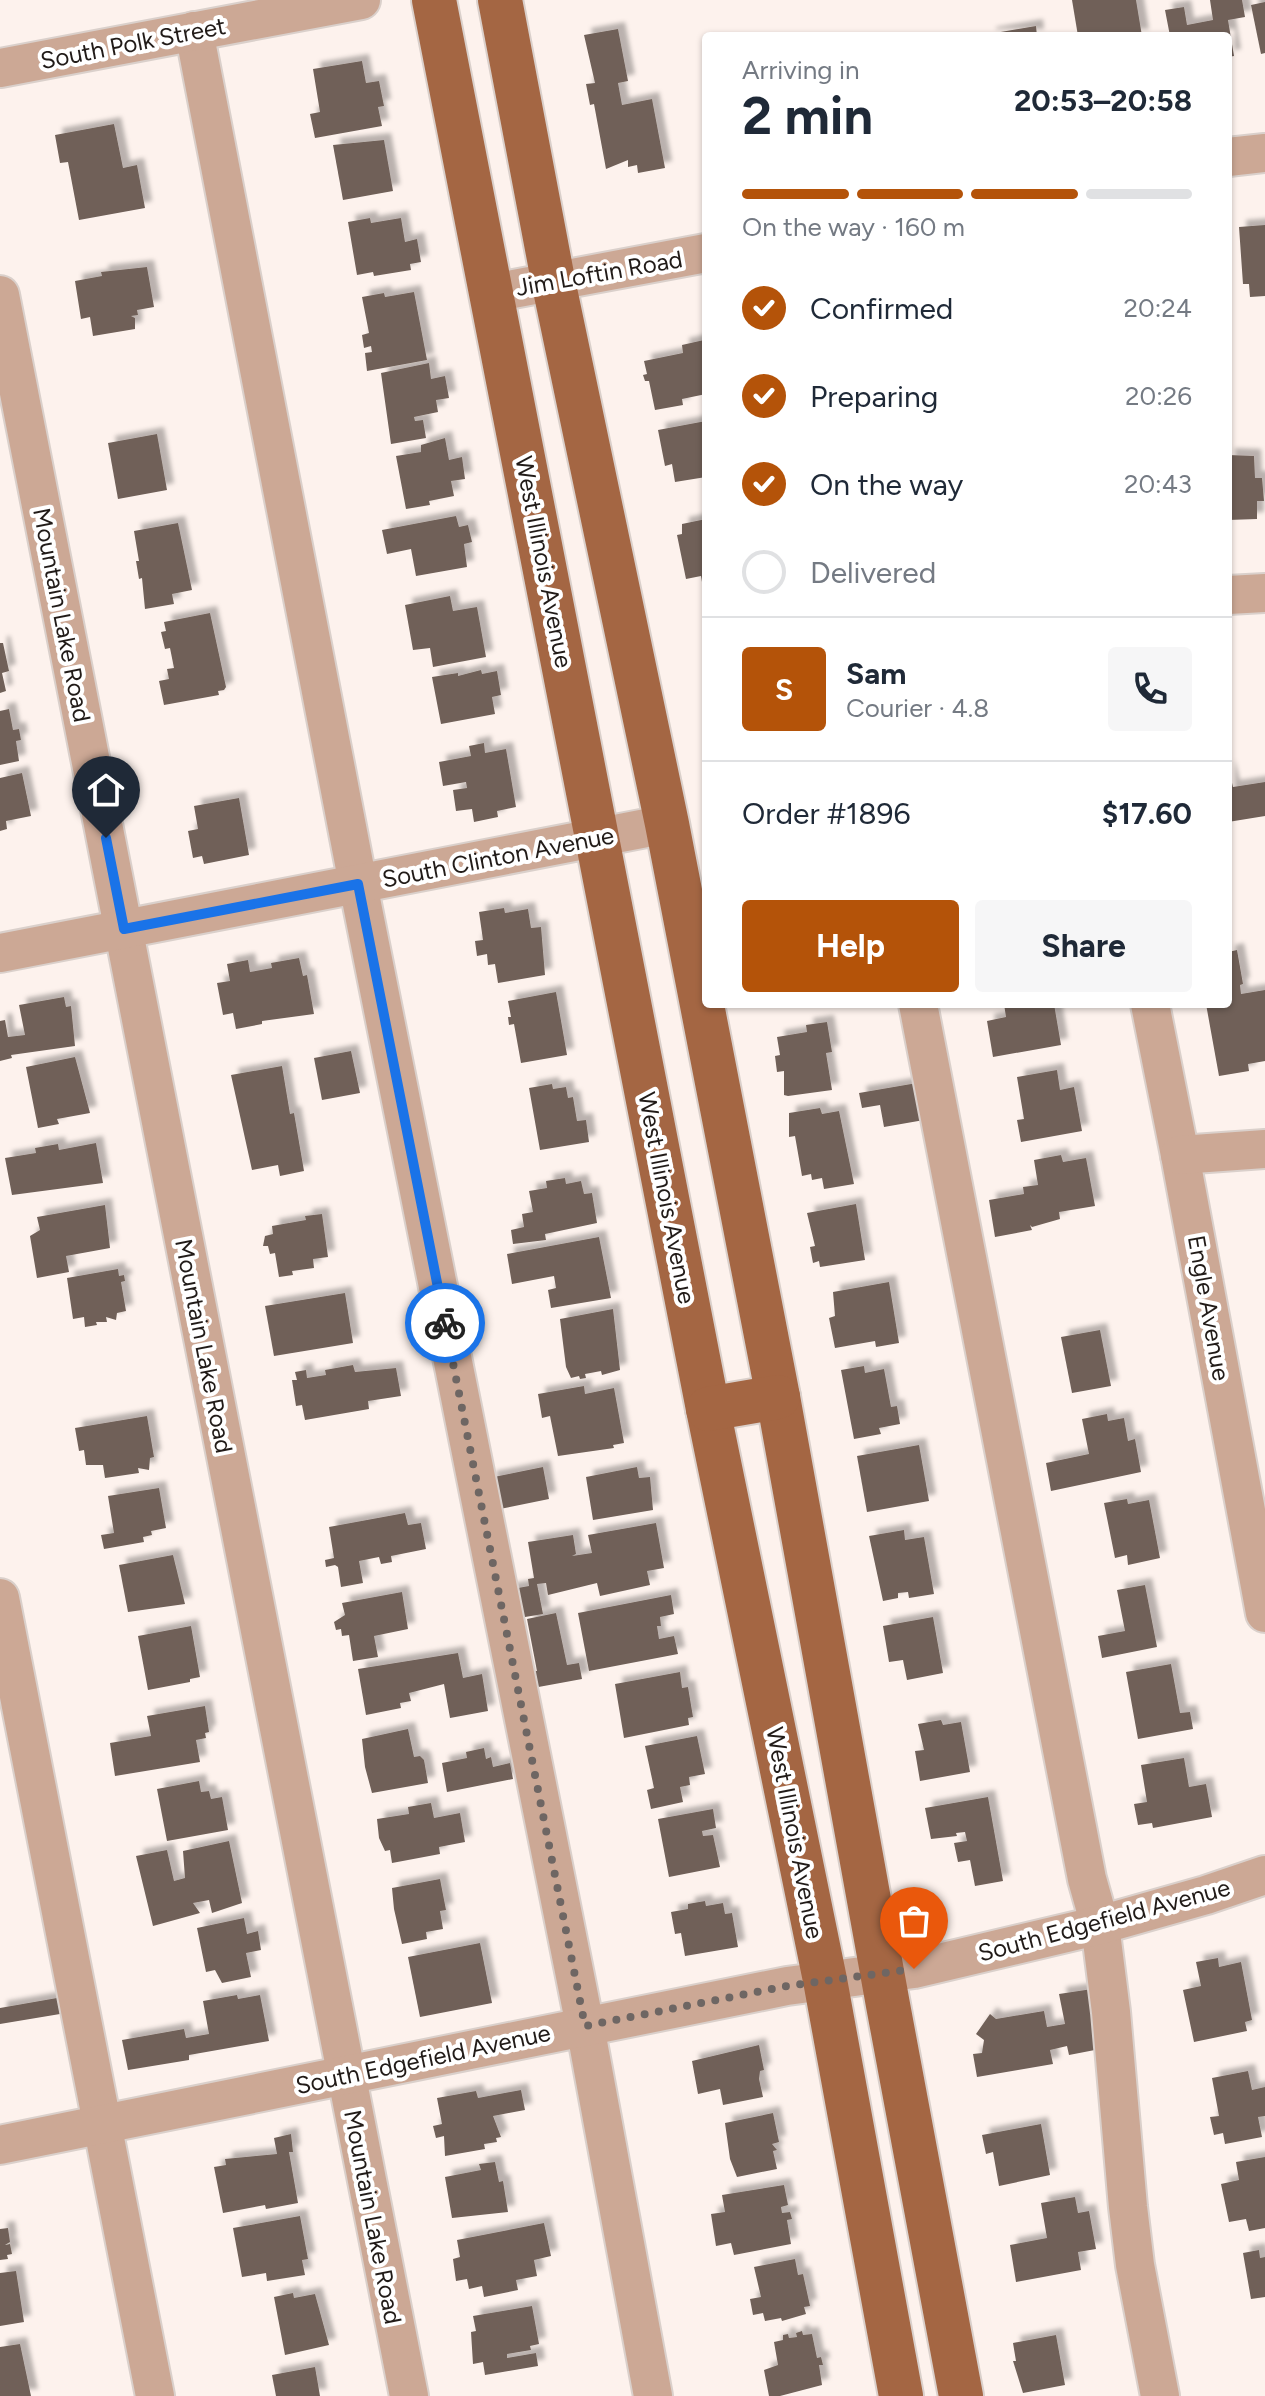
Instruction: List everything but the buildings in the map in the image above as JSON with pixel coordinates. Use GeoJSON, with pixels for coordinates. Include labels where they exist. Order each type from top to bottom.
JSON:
{"type":"FeatureCollection","features":[{"type":"Feature","properties":{"kind":"main road","name":"West Illinois Avenue"},"geometry":{"type":"LineString","coordinates":[[434,0],[708,1409],[825,1980],[901,2396]]}},
{"type":"Feature","properties":{"kind":"main road"},"geometry":{"type":"LineString","coordinates":[[500,0],[553,280],[702,1005]]}},
{"type":"Feature","properties":{"kind":"main road"},"geometry":{"type":"LineString","coordinates":[[703,1008],[778,1397],[961,2396]]}},
{"type":"Feature","properties":{"kind":"main road"},"geometry":{"type":"LineString","coordinates":[[708,1409],[778,1397]]}},
{"type":"Feature","properties":{"kind":"street","name":"South Polk Street"},"geometry":{"type":"LineString","coordinates":[[0,68],[361,0]]}},
{"type":"Feature","properties":{"kind":"street"},"geometry":{"type":"LineString","coordinates":[[194,31],[358,884],[585,2026],[653,2396]]}},
{"type":"Feature","properties":{"kind":"street"},"geometry":{"type":"LineString","coordinates":[[1232,157],[1265,153]]}},
{"type":"Feature","properties":{"kind":"street","name":"Jim Loftin Road"},"geometry":{"type":"LineString","coordinates":[[492,293],[702,254]]}},
{"type":"Feature","properties":{"kind":"street","name":"Mountain Lake Road"},"geometry":{"type":"LineString","coordinates":[[0,295],[409,2396]]}},
{"type":"Feature","properties":{"kind":"street"},"geometry":{"type":"LineString","coordinates":[[1232,595],[1265,593]]}},
{"type":"Feature","properties":{"kind":"street","name":"South Clinton Avenue"},"geometry":{"type":"LineString","coordinates":[[0,953],[667,824]]}},
{"type":"Feature","properties":{"kind":"street"},"geometry":{"type":"LineString","coordinates":[[919,1008],[1087,1879],[1100,1925],[1131,2236],[1160,2396]]}},
{"type":"Feature","properties":{"kind":"street","name":"Engle Avenue"},"geometry":{"type":"LineString","coordinates":[[1151,1008],[1265,1613]]}},
{"type":"Feature","properties":{"kind":"street"},"geometry":{"type":"LineString","coordinates":[[1180,1155],[1265,1149]]}},
{"type":"Feature","properties":{"kind":"street"},"geometry":{"type":"LineString","coordinates":[[0,1598],[155,2396]]}},
{"type":"Feature","properties":{"kind":"street","name":"South Edgefield Avenue"},"geometry":{"type":"LineString","coordinates":[[0,2145],[787,1986],[914,1969],[1100,1925],[1265,1875]]}},
{"type":"Feature","properties":{"kind":"way so far"},"geometry":{"type":"LineString","coordinates":[[445,1323],[585,2026],[787,1986],[914,1969]]}},
{"type":"Feature","properties":{"kind":"route"},"geometry":{"type":"LineString","coordinates":[[106,838],[124,929],[358,884],[445,1323]]}}]}
